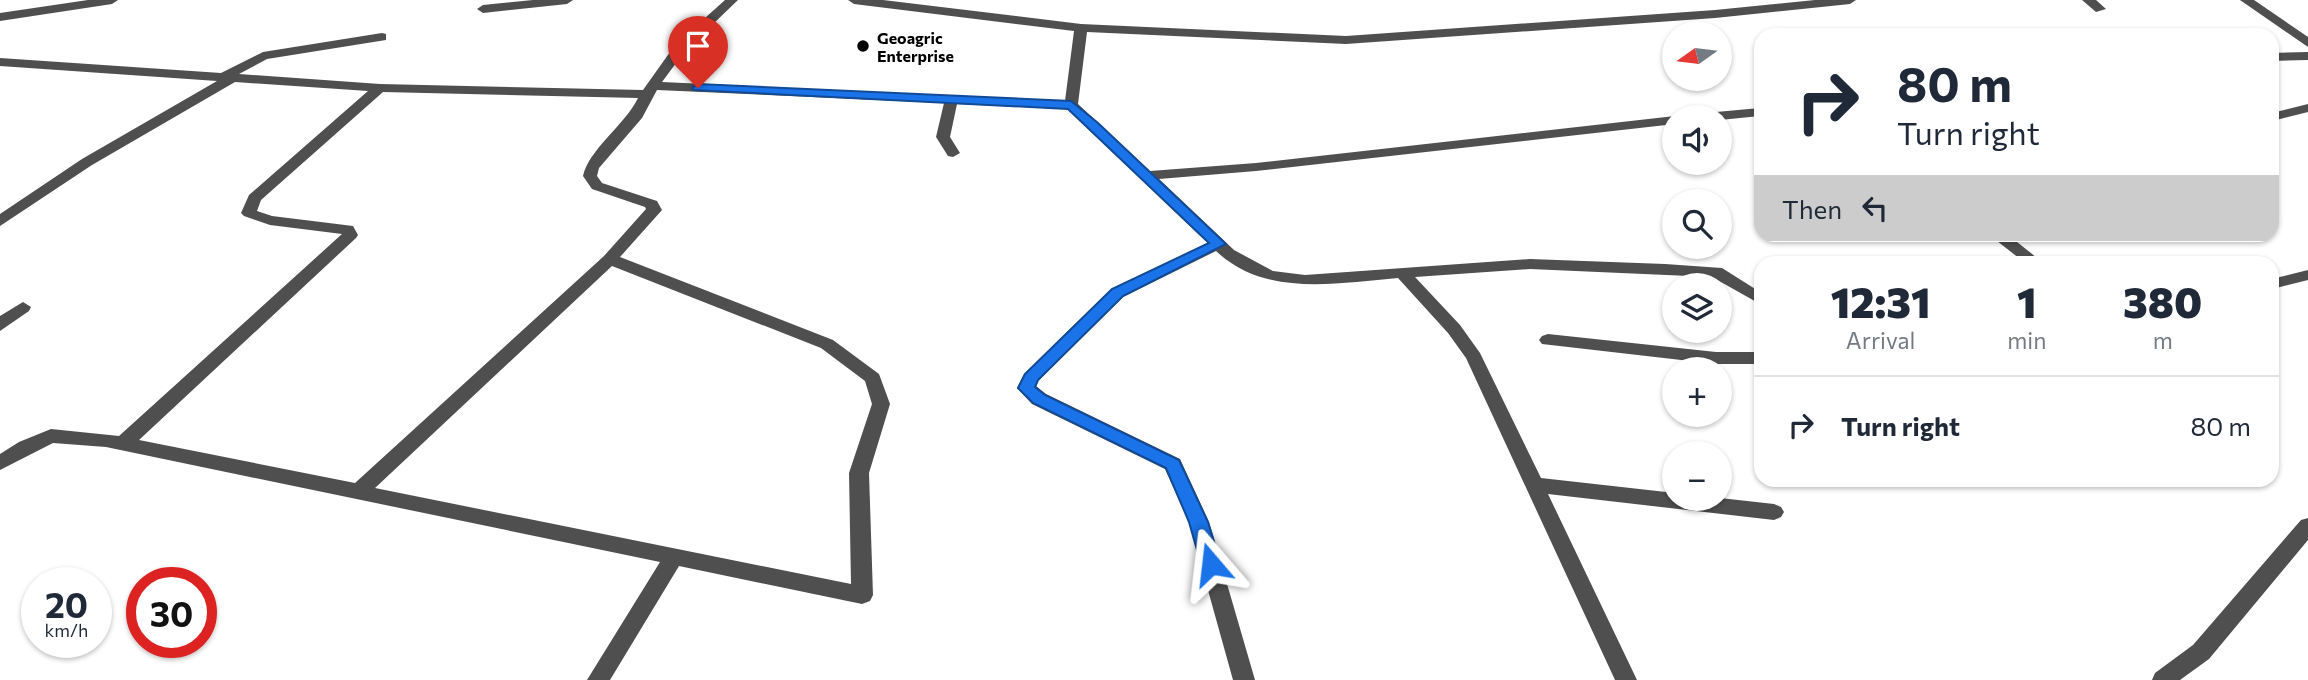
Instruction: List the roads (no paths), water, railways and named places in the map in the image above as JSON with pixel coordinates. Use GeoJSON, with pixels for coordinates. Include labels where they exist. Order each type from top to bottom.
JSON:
{"type":"FeatureCollection","features":[{"type":"Feature","properties":{"kind":"street"},"geometry":{"type":"LineString","coordinates":[[0,17],[112,0]]}},
{"type":"Feature","properties":{"kind":"street"},"geometry":{"type":"LineString","coordinates":[[483,9],[567,0]]}},
{"type":"Feature","properties":{"kind":"street"},"geometry":{"type":"LineString","coordinates":[[357,493],[610,259],[654,211],[652,204],[597,186],[590,176],[592,167],[637,115],[650,90],[680,48],[732,0]]}},
{"type":"Feature","properties":{"kind":"street"},"geometry":{"type":"LineString","coordinates":[[854,0],[1081,28],[1346,40],[1663,18],[1850,0]]}},
{"type":"Feature","properties":{"kind":"street"},"geometry":{"type":"LineString","coordinates":[[2088,0],[2100,9]]}},
{"type":"Feature","properties":{"kind":"street"},"geometry":{"type":"LineString","coordinates":[[2246,0],[2308,43]]}},
{"type":"Feature","properties":{"kind":"street"},"geometry":{"type":"LineString","coordinates":[[1071,105],[1081,28]]}},
{"type":"Feature","properties":{"kind":"street"},"geometry":{"type":"LineString","coordinates":[[0,221],[86,162],[263,56],[382,37]]}},
{"type":"Feature","properties":{"kind":"street"},"geometry":{"type":"LineString","coordinates":[[2279,57],[2308,55]]}},
{"type":"Feature","properties":{"kind":"street"},"geometry":{"type":"LineString","coordinates":[[0,62],[380,88],[650,90],[1071,105],[1228,253],[1269,276],[1305,281],[1530,264],[1716,272],[1754,295]]}},
{"type":"Feature","properties":{"kind":"street"},"geometry":{"type":"LineString","coordinates":[[122,444],[351,235],[347,229],[270,220],[249,213],[254,198],[380,88]]}},
{"type":"Feature","properties":{"kind":"street"},"geometry":{"type":"LineString","coordinates":[[951,101],[943,137],[953,153]]}},
{"type":"Feature","properties":{"kind":"street"},"geometry":{"type":"LineString","coordinates":[[2279,115],[2308,108]]}},
{"type":"Feature","properties":{"kind":"street"},"geometry":{"type":"LineString","coordinates":[[1732,114],[1754,113]]}},
{"type":"Feature","properties":{"kind":"street"},"geometry":{"type":"LineString","coordinates":[[1146,176],[1256,167],[1662,121]]}},
{"type":"Feature","properties":{"kind":"street"},"geometry":{"type":"LineString","coordinates":[[2007,242],[2026,256]]}},
{"type":"Feature","properties":{"kind":"street"},"geometry":{"type":"LineString","coordinates":[[1218,244],[1117,293],[1030,377],[1026,388],[1039,399],[1173,464],[1199,522],[1244,680]]}},
{"type":"Feature","properties":{"kind":"street"},"geometry":{"type":"LineString","coordinates":[[0,463],[51,436],[122,444],[862,595],[859,472],[872,439],[881,404],[873,378],[827,344],[610,259]]}},
{"type":"Feature","properties":{"kind":"street"},"geometry":{"type":"LineString","coordinates":[[1401,272],[1454,329],[1474,357],[1626,680]]}},
{"type":"Feature","properties":{"kind":"street"},"geometry":{"type":"LineString","coordinates":[[2279,282],[2308,275]]}},
{"type":"Feature","properties":{"kind":"street"},"geometry":{"type":"LineString","coordinates":[[0,325],[23,307]]}},
{"type":"Feature","properties":{"kind":"street"},"geometry":{"type":"LineString","coordinates":[[1548,340],[1716,358],[1754,358]]}},
{"type":"Feature","properties":{"kind":"street"},"geometry":{"type":"LineString","coordinates":[[1536,485],[1774,513]]}},
{"type":"Feature","properties":{"kind":"street"},"geometry":{"type":"LineString","coordinates":[[2163,680],[2201,652],[2304,537]]}},
{"type":"Feature","properties":{"kind":"street"},"geometry":{"type":"LineString","coordinates":[[598,680],[673,558]]}},
{"type":"Feature","properties":{"kind":"place","name":"Geoagric Enterprise"},"geometry":{"type":"Point","coordinates":[863,46]}}]}
